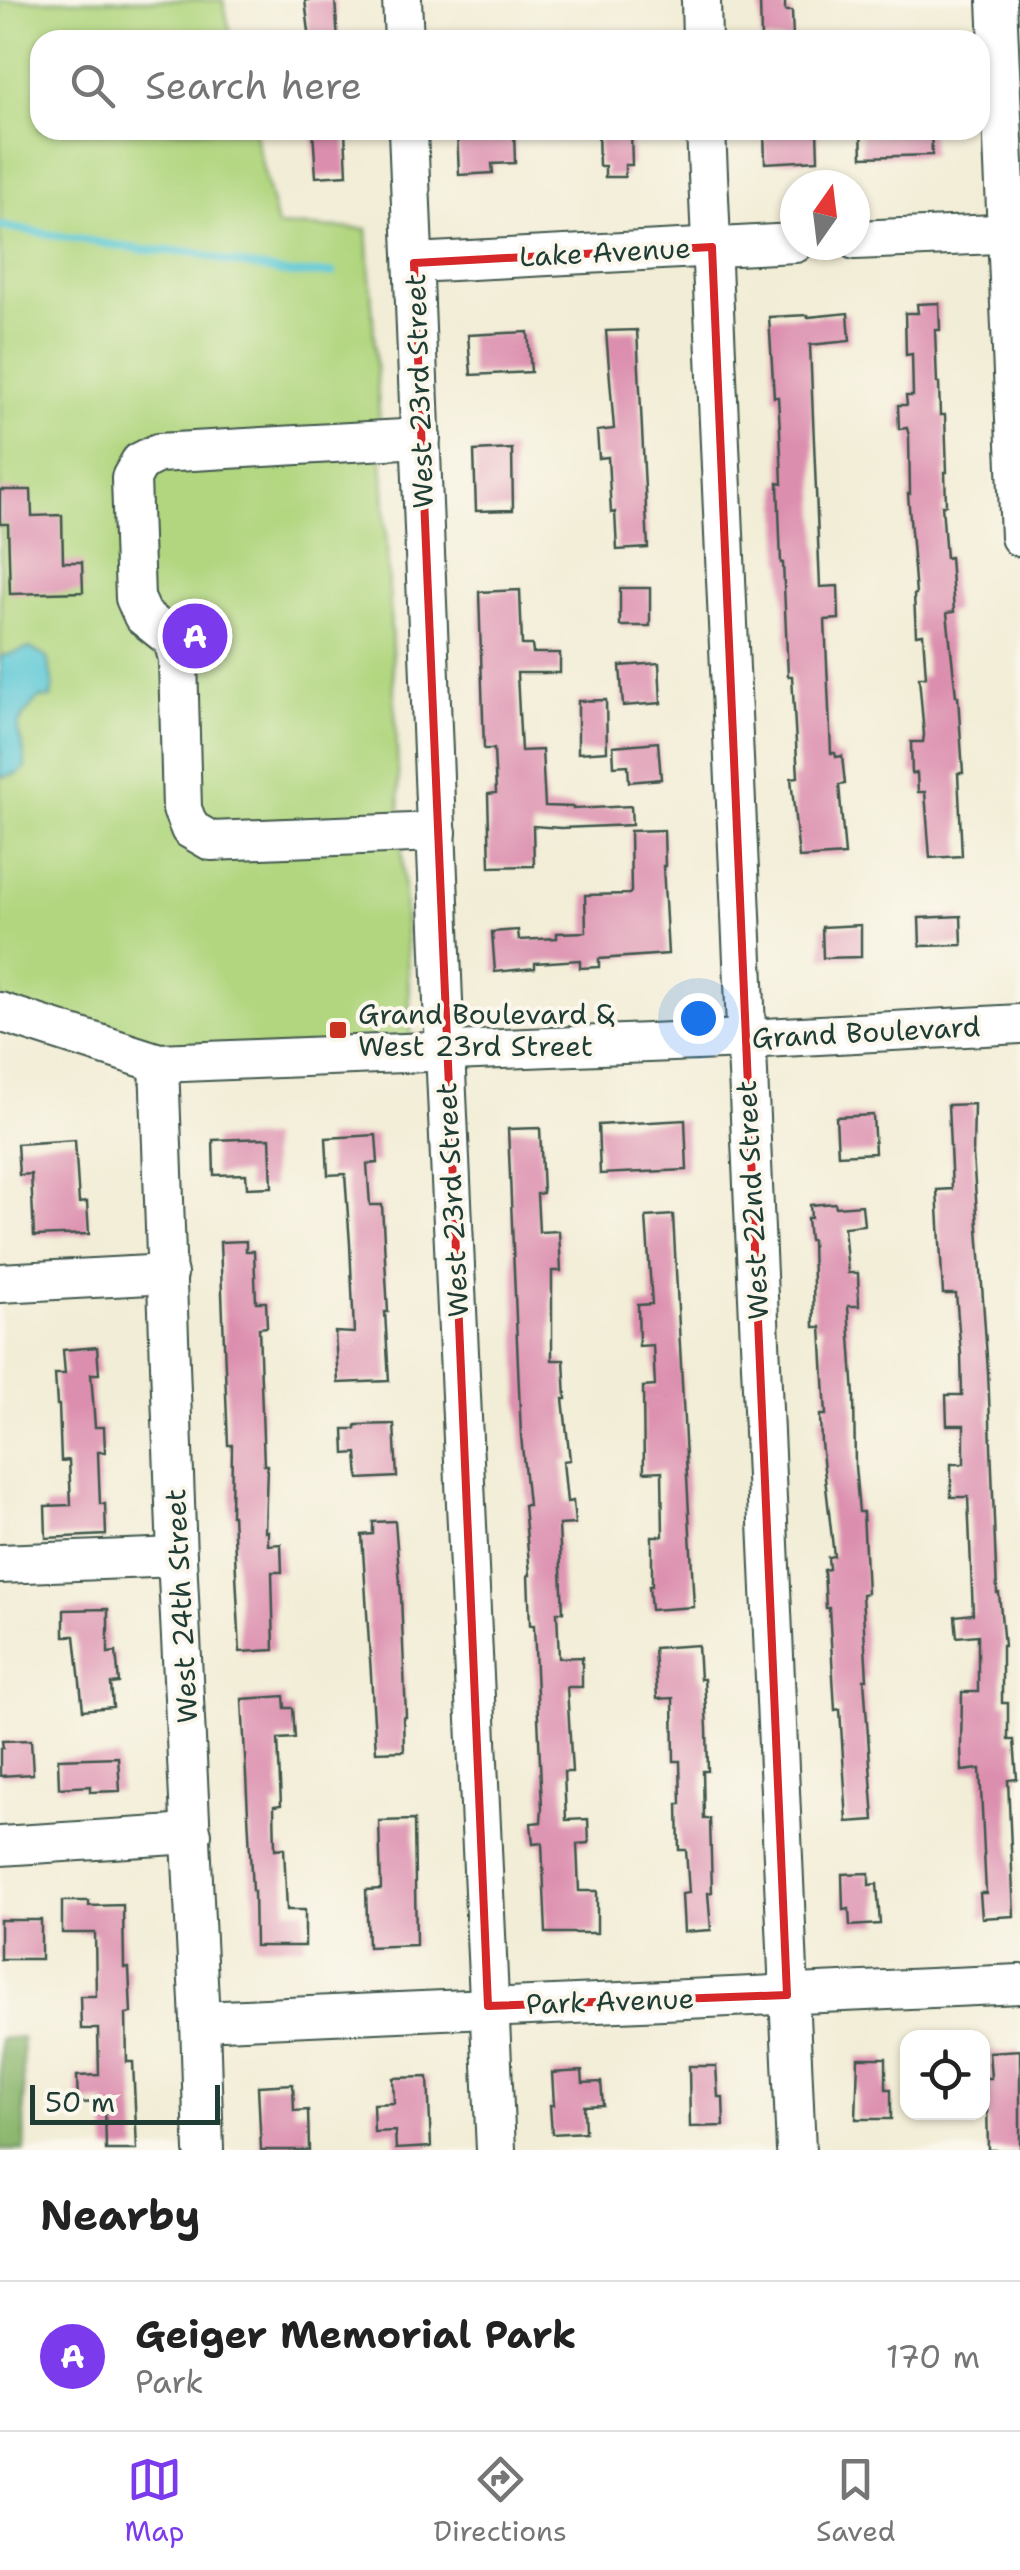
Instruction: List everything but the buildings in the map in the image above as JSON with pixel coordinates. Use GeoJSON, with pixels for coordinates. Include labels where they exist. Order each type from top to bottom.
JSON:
{"type":"FeatureCollection","features":[{"type":"Feature","properties":{"kind":"street"},"geometry":{"type":"LineString","coordinates":[[402,0],[404,30]]}},
{"type":"Feature","properties":{"kind":"street"},"geometry":{"type":"LineString","coordinates":[[700,0],[702,30]]}},
{"type":"Feature","properties":{"kind":"street"},"geometry":{"type":"LineString","coordinates":[[997,0],[1014,234],[1020,537]]}},
{"type":"Feature","properties":{"kind":"street","name":"West 23rd Street"},"geometry":{"type":"LineString","coordinates":[[408,140],[445,1051],[496,2150]]}},
{"type":"Feature","properties":{"kind":"street","name":"West 22nd Street"},"geometry":{"type":"LineString","coordinates":[[707,140],[796,2150]]}},
{"type":"Feature","properties":{"kind":"street"},"geometry":{"type":"LineString","coordinates":[[870,239],[1014,234]]}},
{"type":"Feature","properties":{"kind":"street","name":"Lake Avenue"},"geometry":{"type":"LineString","coordinates":[[414,263],[780,244]]}},
{"type":"Feature","properties":{"kind":"street"},"geometry":{"type":"LineString","coordinates":[[421,438],[158,453],[140,462],[131,478],[135,598],[143,616],[173,640],[178,659],[182,809],[190,828],[210,841],[437,832]]}},
{"type":"Feature","properties":{"kind":"street","name":"Grand Boulevard"},"geometry":{"type":"LineString","coordinates":[[0,1012],[158,1063],[1020,1024]]}},
{"type":"Feature","properties":{"kind":"street","name":"West 24th Street"},"geometry":{"type":"LineString","coordinates":[[158,1063],[204,2150]]}},
{"type":"Feature","properties":{"kind":"street"},"geometry":{"type":"LineString","coordinates":[[0,1283],[168,1274]]}},
{"type":"Feature","properties":{"kind":"street"},"geometry":{"type":"LineString","coordinates":[[0,1564],[177,1556]]}},
{"type":"Feature","properties":{"kind":"street"},"geometry":{"type":"LineString","coordinates":[[0,1846],[192,1834]]}},
{"type":"Feature","properties":{"kind":"street","name":"Park Avenue"},"geometry":{"type":"LineString","coordinates":[[200,2021],[1020,1984]]}},
{"type":"Feature","properties":{"kind":"highlighted area"},"geometry":{"type":"Polygon","coordinates":[[[712,247],[787,1995],[488,2006],[414,263],[712,247]]]}},
{"type":"Feature","properties":{"kind":"green space"},"geometry":{"type":"Polygon","coordinates":[[[0,0],[223,0],[230,30],[30,30],[30,140],[256,140],[277,226],[367,229],[412,1054],[159,1063],[0,1004],[0,0]]]}},
{"type":"Feature","properties":{"kind":"green space"},"geometry":{"type":"Polygon","coordinates":[[[22,2037],[25,2150],[0,2150],[0,2039],[22,2037]]]}},
{"type":"Feature","properties":{"kind":"water"},"geometry":{"type":"Polygon","coordinates":[[[30,648],[47,658],[53,684],[51,698],[39,698],[21,720],[18,732],[25,768],[0,777],[0,657],[30,648]]]}},
{"type":"Feature","properties":{"kind":"waterway"},"geometry":{"type":"LineString","coordinates":[[0,226],[143,250],[194,252],[292,274],[333,273]]}},
{"type":"Feature","properties":{"kind":"place","name":"Geiger Memorial Park"},"geometry":{"type":"Point","coordinates":[195,636]}},
{"type":"Feature","properties":{"kind":"place","name":"Grand Boulevard & West 23rd Street"},"geometry":{"type":"Point","coordinates":[338,1030]}}]}
